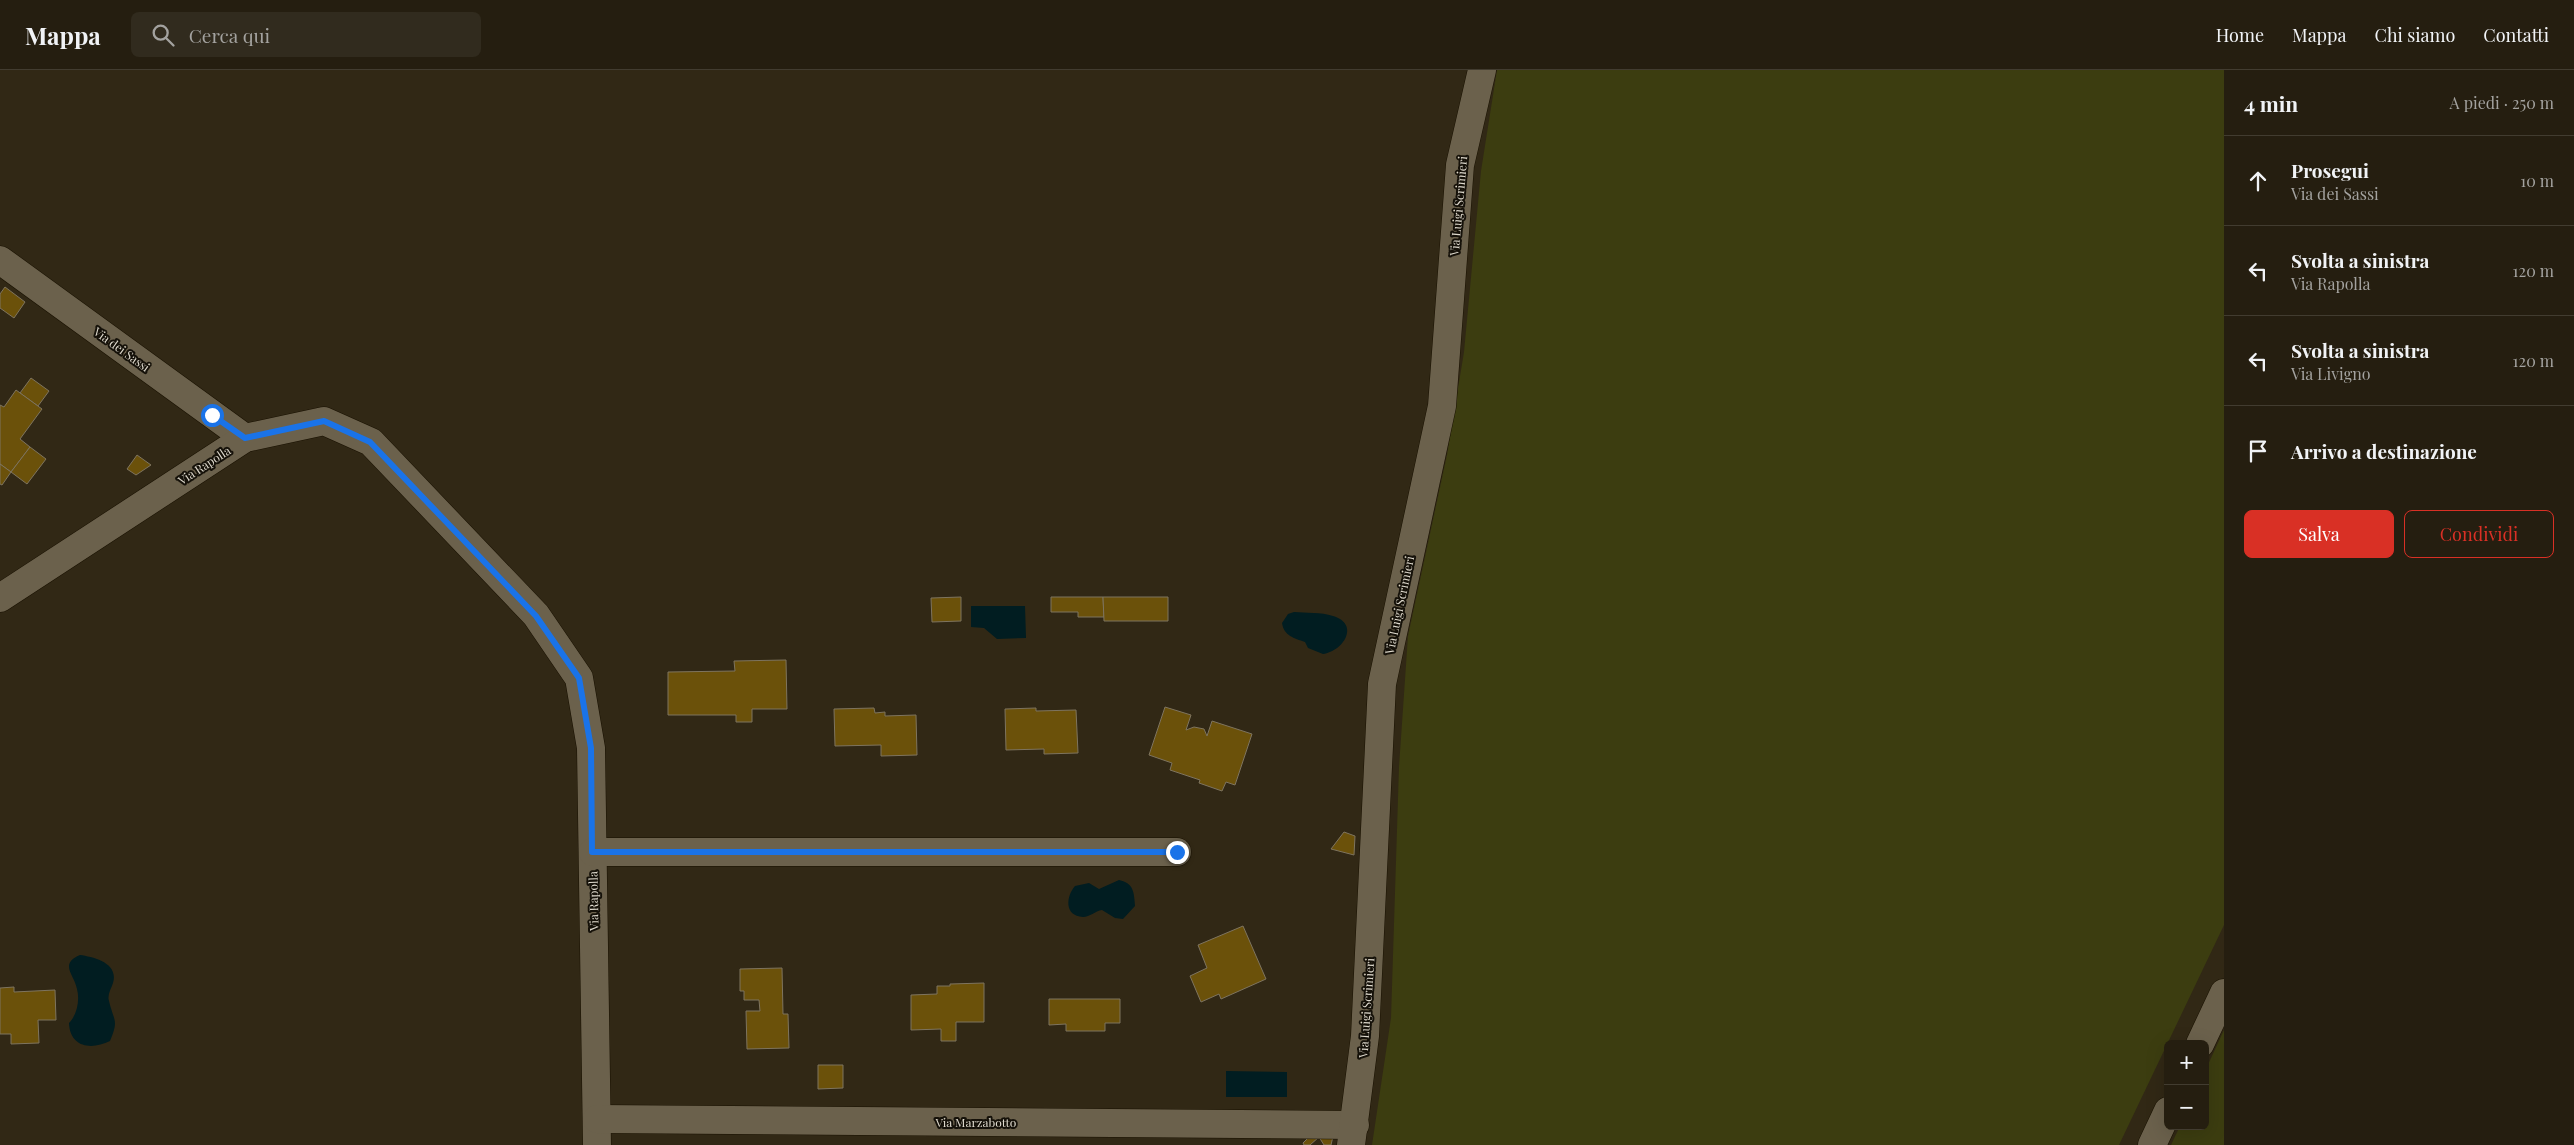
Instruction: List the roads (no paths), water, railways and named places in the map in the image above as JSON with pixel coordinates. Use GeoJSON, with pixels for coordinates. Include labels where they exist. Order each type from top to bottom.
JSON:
{"type":"FeatureCollection","features":[{"type":"Feature","properties":{"kind":"street","name":"Via Luigi Scrimieri"},"geometry":{"type":"LineString","coordinates":[[1353,1135],[1365,1036],[1382,684],[1442,406],[1460,165],[1482,70]]}},
{"type":"Feature","properties":{"kind":"street","name":"Via dei Sassi"},"geometry":{"type":"LineString","coordinates":[[0,260],[245,438]]}},
{"type":"Feature","properties":{"kind":"street","name":"Via Rapolla"},"geometry":{"type":"LineString","coordinates":[[0,598],[245,438],[324,421],[370,442],[536,616],[579,678],[591,748],[597,1132]]}},
{"type":"Feature","properties":{"kind":"street"},"geometry":{"type":"LineString","coordinates":[[592,852],[1177,852]]}},
{"type":"Feature","properties":{"kind":"street"},"geometry":{"type":"LineString","coordinates":[[2202,1040],[2224,993]]}},
{"type":"Feature","properties":{"kind":"street"},"geometry":{"type":"LineString","coordinates":[[2152,1145],[2164,1120]]}},
{"type":"Feature","properties":{"kind":"street","name":"Via Marzabotto"},"geometry":{"type":"LineString","coordinates":[[597,1132],[1353,1135]]}},
{"type":"Feature","properties":{"kind":"water"},"geometry":{"type":"Polygon","coordinates":[[[971,606],[1025,606],[1026,638],[997,639],[984,628],[971,627],[971,606]]]}},
{"type":"Feature","properties":{"kind":"water"},"geometry":{"type":"Polygon","coordinates":[[[1294,612],[1324,614],[1341,620],[1346,625],[1347,631],[1343,643],[1331,652],[1323,654],[1308,648],[1305,642],[1287,634],[1283,627],[1282,623],[1288,614],[1294,612]]]}},
{"type":"Feature","properties":{"kind":"water"},"geometry":{"type":"Polygon","coordinates":[[[1119,880],[1124,881],[1130,886],[1135,901],[1135,906],[1123,919],[1115,918],[1102,910],[1083,917],[1072,913],[1068,905],[1070,895],[1075,886],[1089,883],[1099,889],[1119,880]]]}},
{"type":"Feature","properties":{"kind":"water"},"geometry":{"type":"Polygon","coordinates":[[[80,955],[104,962],[112,970],[114,976],[109,999],[115,1021],[114,1028],[110,1041],[96,1046],[83,1045],[73,1038],[70,1031],[69,1023],[76,1012],[78,998],[69,966],[74,958],[80,955]]]}},
{"type":"Feature","properties":{"kind":"water"},"geometry":{"type":"Polygon","coordinates":[[[1226,1071],[1287,1072],[1287,1097],[1226,1097],[1226,1071]]]}}]}
